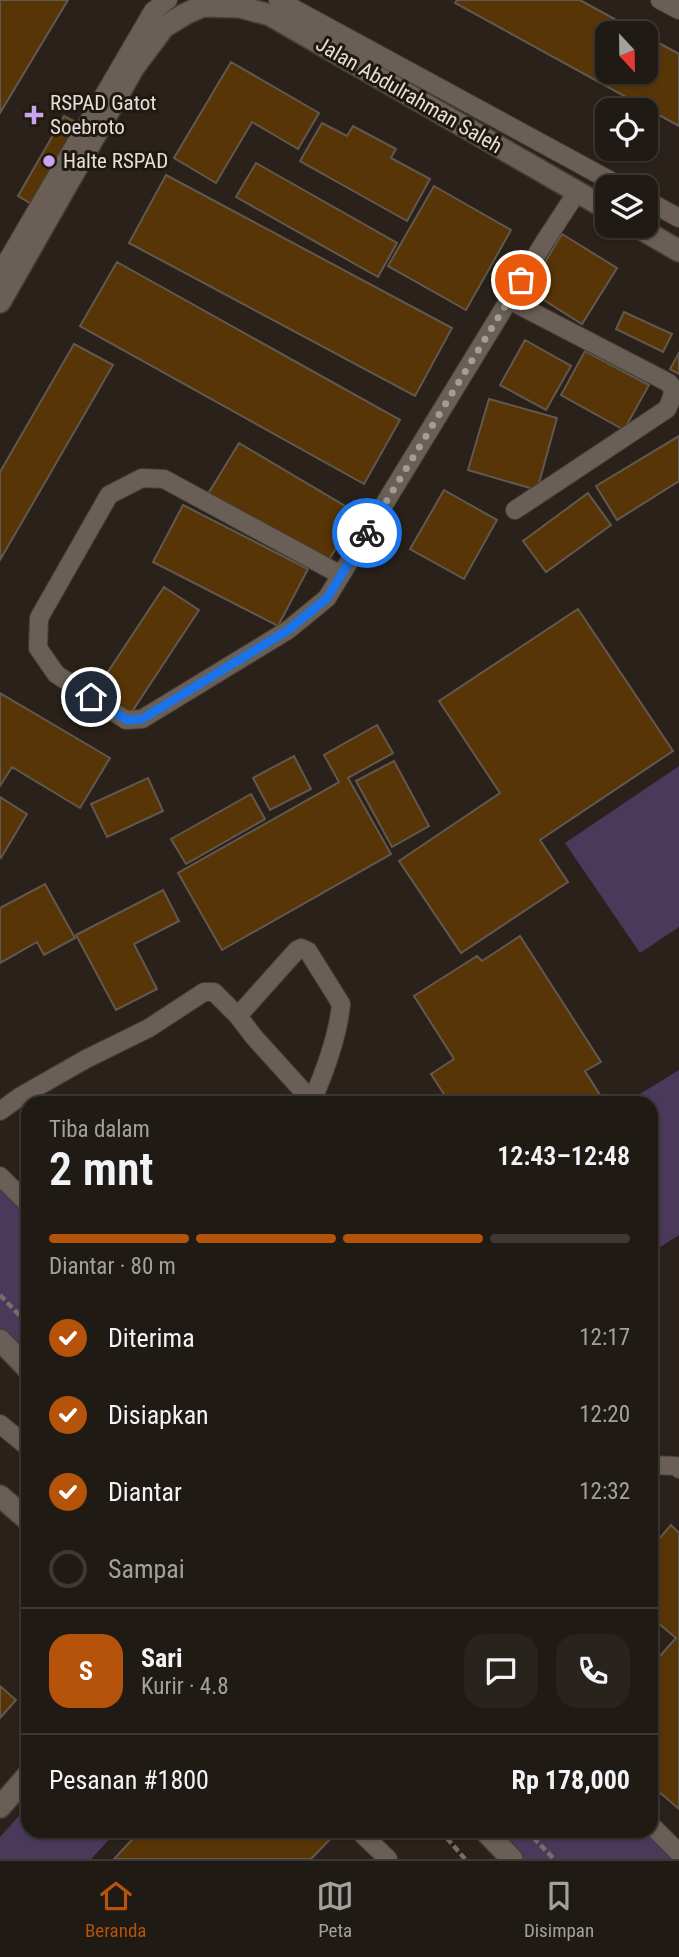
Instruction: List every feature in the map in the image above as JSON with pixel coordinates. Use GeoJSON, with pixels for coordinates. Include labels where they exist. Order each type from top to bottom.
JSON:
{"type":"FeatureCollection","features":[{"type":"Feature","properties":{"kind":"street","name":"Jalan Abdulrahman Saleh"},"geometry":{"type":"LineString","coordinates":[[202,3],[240,7],[270,15],[595,202]]}},
{"type":"Feature","properties":{"kind":"street"},"geometry":{"type":"LineString","coordinates":[[0,302],[134,67],[164,27],[202,3]]}},
{"type":"Feature","properties":{"kind":"street"},"geometry":{"type":"LineString","coordinates":[[657,238],[679,251]]}},
{"type":"Feature","properties":{"kind":"street"},"geometry":{"type":"LineString","coordinates":[[0,1340],[21,1362]]}},
{"type":"Feature","properties":{"kind":"street"},"geometry":{"type":"LineString","coordinates":[[0,1496],[21,1514]]}},
{"type":"Feature","properties":{"kind":"street"},"geometry":{"type":"LineString","coordinates":[[0,1807],[21,1783]]}},
{"type":"Feature","properties":{"kind":"street"},"geometry":{"type":"LineString","coordinates":[[492,1838],[512,1859]]}},
{"type":"Feature","properties":{"kind":"lane"},"geometry":{"type":"LineString","coordinates":[[0,273],[153,11],[168,0]]}},
{"type":"Feature","properties":{"kind":"lane"},"geometry":{"type":"LineString","coordinates":[[278,0],[600,175]]}},
{"type":"Feature","properties":{"kind":"lane"},"geometry":{"type":"LineString","coordinates":[[660,0],[679,10]]}},
{"type":"Feature","properties":{"kind":"lane"},"geometry":{"type":"LineString","coordinates":[[341,575],[164,479],[142,478],[109,495],[39,618],[38,648],[55,674],[127,720],[142,719],[288,630],[327,598],[577,192]]}},
{"type":"Feature","properties":{"kind":"lane"},"geometry":{"type":"LineString","coordinates":[[658,207],[679,218]]}},
{"type":"Feature","properties":{"kind":"lane"},"geometry":{"type":"LineString","coordinates":[[509,300],[673,387],[667,409],[515,510]]}},
{"type":"Feature","properties":{"kind":"lane"},"geometry":{"type":"LineString","coordinates":[[238,1016],[297,950],[301,947],[308,951],[341,1004],[324,1073],[315,1096]]}},
{"type":"Feature","properties":{"kind":"lane"},"geometry":{"type":"LineString","coordinates":[[0,1111],[20,1096],[86,1059],[149,1028],[204,992],[214,992],[238,1016],[308,1096]]}},
{"type":"Feature","properties":{"kind":"lane"},"geometry":{"type":"LineString","coordinates":[[0,1176],[21,1197]]}},
{"type":"Feature","properties":{"kind":"lane"},"geometry":{"type":"LineString","coordinates":[[0,1424],[21,1441]]}},
{"type":"Feature","properties":{"kind":"lane"},"geometry":{"type":"LineString","coordinates":[[658,1465],[676,1466],[679,1469]]}},
{"type":"Feature","properties":{"kind":"lane"},"geometry":{"type":"LineString","coordinates":[[658,1832],[679,1853]]}},
{"type":"Feature","properties":{"kind":"lane"},"geometry":{"type":"LineString","coordinates":[[366,1838],[388,1859]]}},
{"type":"Feature","properties":{"kind":"path"},"geometry":{"type":"LineString","coordinates":[[0,1295],[21,1317]]}},
{"type":"Feature","properties":{"kind":"path"},"geometry":{"type":"LineString","coordinates":[[447,1838],[465,1859]]}},
{"type":"Feature","properties":{"kind":"path"},"geometry":{"type":"LineString","coordinates":[[534,1838],[554,1859]]}},
{"type":"Feature","properties":{"kind":"shaded area"},"geometry":{"type":"Polygon","coordinates":[[[679,766],[679,927],[640,953],[565,843],[679,766]]]}},
{"type":"Feature","properties":{"kind":"shaded area"},"geometry":{"type":"Polygon","coordinates":[[[679,1070],[679,1235],[658,1248],[658,1096],[637,1096],[679,1070]]]}},
{"type":"Feature","properties":{"kind":"shaded area"},"geometry":{"type":"Polygon","coordinates":[[[0,1173],[21,1195],[21,1358],[0,1337],[0,1173]]]}},
{"type":"Feature","properties":{"kind":"shaded area"},"geometry":{"type":"Polygon","coordinates":[[[21,1814],[21,1838],[110,1838],[91,1859],[0,1859],[0,1837],[21,1814]]]}},
{"type":"Feature","properties":{"kind":"shaded area"},"geometry":{"type":"Polygon","coordinates":[[[658,1837],[679,1859],[508,1859],[488,1838],[658,1837]]]}},
{"type":"Feature","properties":{"kind":"building"},"geometry":{"type":"Polygon","coordinates":[[[0,0],[68,0],[0,113],[0,0]]]}},
{"type":"Feature","properties":{"kind":"building"},"geometry":{"type":"Polygon","coordinates":[[[457,0],[580,0],[618,21],[595,21],[595,80],[455,3],[457,0]]]}},
{"type":"Feature","properties":{"kind":"building"},"geometry":{"type":"Polygon","coordinates":[[[658,43],[679,54],[679,126],[658,114],[658,98],[628,98],[603,84],[658,84],[658,43]]]}},
{"type":"Feature","properties":{"kind":"building"},"geometry":{"type":"Polygon","coordinates":[[[231,62],[319,113],[298,149],[252,122],[216,183],[174,158],[231,62]]]}},
{"type":"Feature","properties":{"kind":"building","name":"Halte RSPAD"},"geometry":{"type":"Polygon","coordinates":[[[64,116],[81,125],[35,206],[18,196],[64,116]]]}},
{"type":"Feature","properties":{"kind":"building"},"geometry":{"type":"Polygon","coordinates":[[[322,123],[347,136],[353,126],[396,149],[391,158],[430,179],[407,221],[300,161],[322,123]]]}},
{"type":"Feature","properties":{"kind":"building"},"geometry":{"type":"Polygon","coordinates":[[[256,163],[397,243],[378,277],[236,197],[256,163]]]}},
{"type":"Feature","properties":{"kind":"building"},"geometry":{"type":"Polygon","coordinates":[[[166,175],[452,328],[415,396],[129,243],[166,175]]]}},
{"type":"Feature","properties":{"kind":"building"},"geometry":{"type":"Polygon","coordinates":[[[434,186],[511,230],[466,310],[388,266],[434,186]]]}},
{"type":"Feature","properties":{"kind":"building"},"geometry":{"type":"Polygon","coordinates":[[[562,234],[617,268],[582,324],[528,290],[562,234]]]}},
{"type":"Feature","properties":{"kind":"building"},"geometry":{"type":"Polygon","coordinates":[[[117,262],[400,420],[364,484],[80,326],[117,262]]]}},
{"type":"Feature","properties":{"kind":"building"},"geometry":{"type":"Polygon","coordinates":[[[624,312],[672,334],[663,352],[616,329],[624,312]]]}},
{"type":"Feature","properties":{"kind":"building"},"geometry":{"type":"Polygon","coordinates":[[[525,340],[571,366],[546,410],[500,385],[525,340]]]}},
{"type":"Feature","properties":{"kind":"building"},"geometry":{"type":"Polygon","coordinates":[[[74,344],[113,365],[0,560],[0,472],[74,344]]]}},
{"type":"Feature","properties":{"kind":"building"},"geometry":{"type":"Polygon","coordinates":[[[585,351],[649,385],[624,430],[561,395],[585,351]]]}},
{"type":"Feature","properties":{"kind":"building"},"geometry":{"type":"Polygon","coordinates":[[[679,353],[679,374],[670,369],[679,353]]]}},
{"type":"Feature","properties":{"kind":"building"},"geometry":{"type":"Polygon","coordinates":[[[489,399],[557,418],[537,490],[468,470],[489,399]]]}},
{"type":"Feature","properties":{"kind":"building"},"geometry":{"type":"Polygon","coordinates":[[[679,436],[679,481],[617,520],[596,486],[679,436]]]}},
{"type":"Feature","properties":{"kind":"building"},"geometry":{"type":"Polygon","coordinates":[[[239,443],[357,513],[326,565],[208,494],[239,443]]]}},
{"type":"Feature","properties":{"kind":"building"},"geometry":{"type":"Polygon","coordinates":[[[444,490],[497,520],[464,579],[410,549],[444,490]]]}},
{"type":"Feature","properties":{"kind":"building"},"geometry":{"type":"Polygon","coordinates":[[[588,493],[611,525],[546,572],[523,541],[588,493]]]}},
{"type":"Feature","properties":{"kind":"building"},"geometry":{"type":"Polygon","coordinates":[[[183,505],[308,569],[278,626],[153,562],[183,505]]]}},
{"type":"Feature","properties":{"kind":"building"},"geometry":{"type":"Polygon","coordinates":[[[164,587],[199,610],[131,713],[96,690],[164,587]]]}},
{"type":"Feature","properties":{"kind":"building"},"geometry":{"type":"Polygon","coordinates":[[[578,609],[673,751],[540,840],[568,882],[461,953],[399,861],[500,793],[439,701],[578,609]]]}},
{"type":"Feature","properties":{"kind":"building"},"geometry":{"type":"Polygon","coordinates":[[[0,693],[110,758],[80,808],[12,767],[0,786],[0,693]]]}},
{"type":"Feature","properties":{"kind":"building"},"geometry":{"type":"Polygon","coordinates":[[[377,725],[393,753],[348,778],[391,854],[222,950],[178,873],[339,782],[324,755],[377,725]]]}},
{"type":"Feature","properties":{"kind":"building"},"geometry":{"type":"Polygon","coordinates":[[[294,756],[311,789],[270,810],[253,778],[294,756]]]}},
{"type":"Feature","properties":{"kind":"building"},"geometry":{"type":"Polygon","coordinates":[[[394,761],[429,826],[392,847],[356,781],[394,761]]]}},
{"type":"Feature","properties":{"kind":"building"},"geometry":{"type":"Polygon","coordinates":[[[148,778],[163,811],[107,837],[91,804],[148,778]]]}},
{"type":"Feature","properties":{"kind":"building"},"geometry":{"type":"Polygon","coordinates":[[[251,794],[265,819],[186,864],[171,839],[251,794]]]}},
{"type":"Feature","properties":{"kind":"building"},"geometry":{"type":"Polygon","coordinates":[[[0,797],[27,814],[1,858],[0,857],[0,797]]]}},
{"type":"Feature","properties":{"kind":"building"},"geometry":{"type":"Polygon","coordinates":[[[45,884],[75,938],[44,955],[37,942],[0,963],[0,908],[45,884]]]}},
{"type":"Feature","properties":{"kind":"building"},"geometry":{"type":"Polygon","coordinates":[[[163,890],[179,921],[134,944],[157,989],[116,1010],[76,935],[163,890]]]}},
{"type":"Feature","properties":{"kind":"building"},"geometry":{"type":"Polygon","coordinates":[[[520,936],[601,1062],[585,1071],[601,1096],[445,1096],[431,1074],[454,1059],[414,996],[477,956],[482,961],[520,936]]]}},
{"type":"Feature","properties":{"kind":"building"},"geometry":{"type":"Polygon","coordinates":[[[671,1525],[679,1533],[679,1809],[658,1791],[658,1658],[676,1638],[658,1623],[658,1540],[671,1525]]]}},
{"type":"Feature","properties":{"kind":"building"},"geometry":{"type":"Polygon","coordinates":[[[0,1686],[16,1700],[0,1718],[0,1686]]]}},
{"type":"Feature","properties":{"kind":"building"},"geometry":{"type":"Polygon","coordinates":[[[134,1838],[331,1838],[311,1859],[114,1859],[134,1838]]]}},
{"type":"Feature","properties":{"kind":"way so far"},"geometry":{"type":"LineString","coordinates":[[367,533],[521,280]]}},
{"type":"Feature","properties":{"kind":"place","name":"RSPAD Gatot Soebroto"},"geometry":{"type":"Point","coordinates":[34,115]}},
{"type":"Feature","properties":{"kind":"place","name":"Halte RSPAD"},"geometry":{"type":"Point","coordinates":[49,161]}},
{"type":"Feature","properties":{"kind":"route"},"geometry":{"type":"LineString","coordinates":[[91,697],[127,720],[142,719],[288,630],[327,598],[367,533]]}}]}
